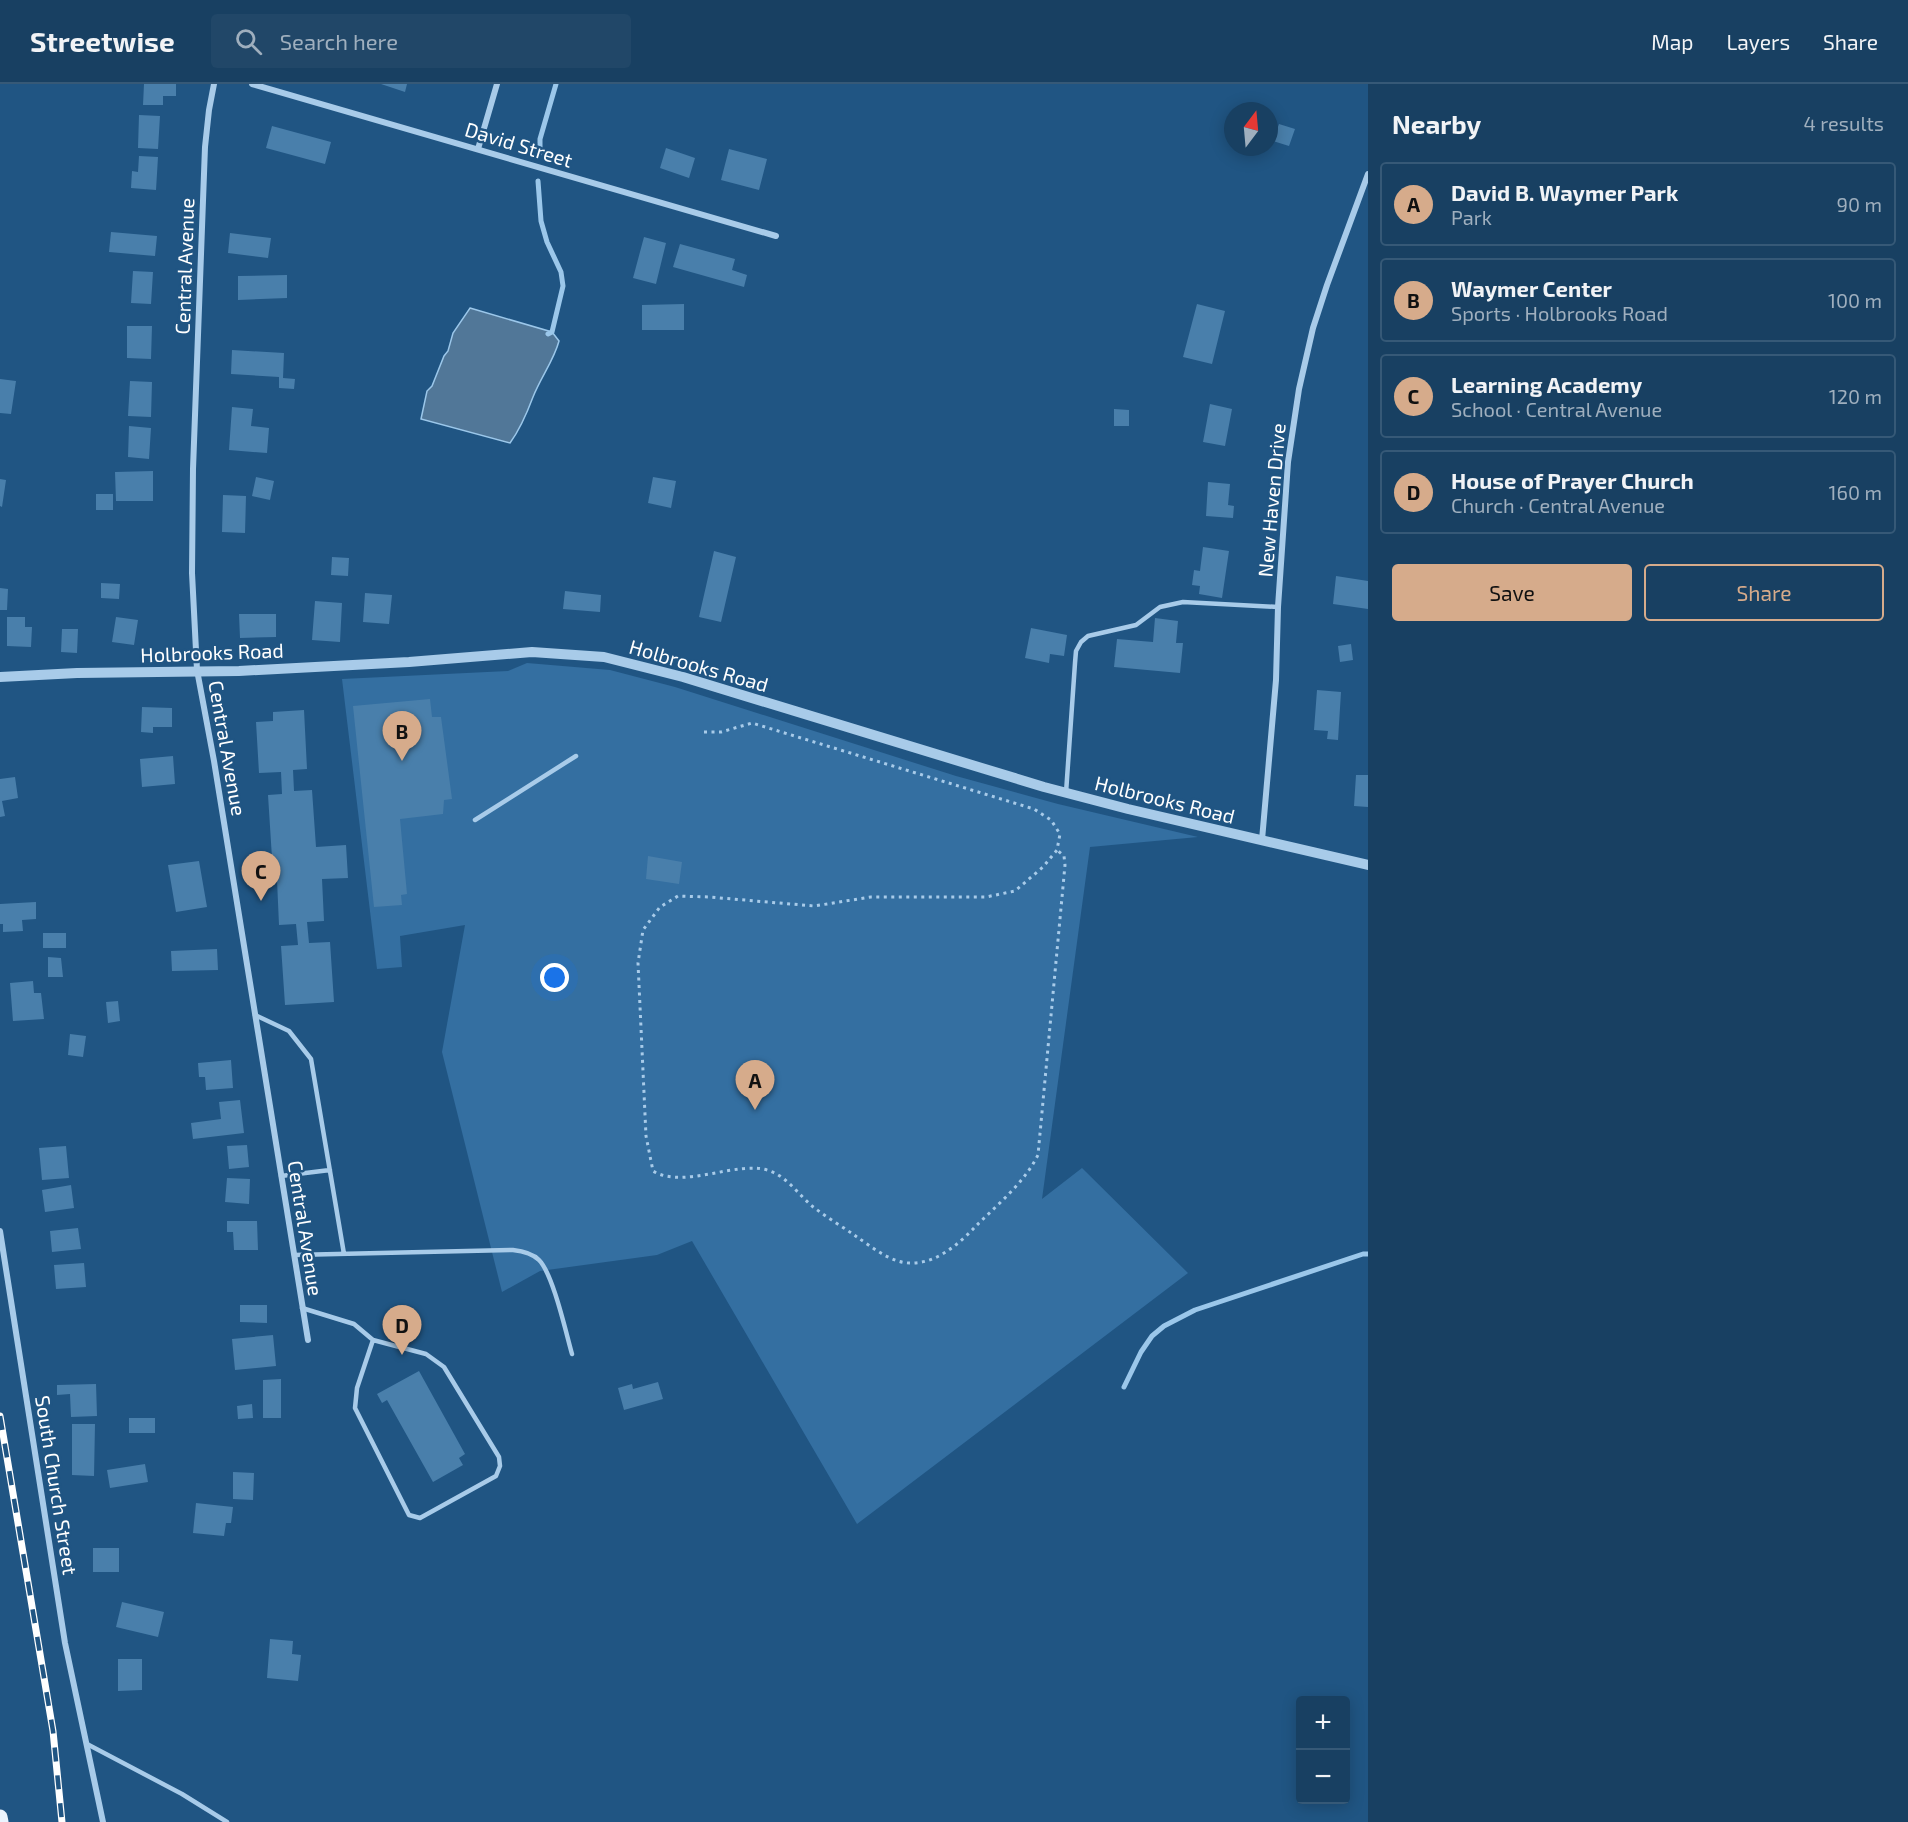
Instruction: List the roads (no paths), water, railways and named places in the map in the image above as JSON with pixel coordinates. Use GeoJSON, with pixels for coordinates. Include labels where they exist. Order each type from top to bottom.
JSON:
{"type":"FeatureCollection","features":[{"type":"Feature","properties":{"kind":"main road"},"geometry":{"type":"LineString","coordinates":[[0,1817],[1,1822]]}},
{"type":"Feature","properties":{"kind":"street","name":"Central Avenue"},"geometry":{"type":"LineString","coordinates":[[214,84],[205,147],[193,470],[192,573],[197,670],[216,772],[308,1341]]}},
{"type":"Feature","properties":{"kind":"street","name":"David Street"},"geometry":{"type":"LineString","coordinates":[[252,84],[776,236]]}},
{"type":"Feature","properties":{"kind":"street"},"geometry":{"type":"LineString","coordinates":[[478,149],[497,84]]}},
{"type":"Feature","properties":{"kind":"street","name":"New Haven Drive"},"geometry":{"type":"LineString","coordinates":[[1262,840],[1276,680],[1278,607],[1288,462],[1301,380],[1313,328],[1368,174]]}},
{"type":"Feature","properties":{"kind":"street","name":"Holbrooks Road"},"geometry":{"type":"LineString","coordinates":[[0,677],[197,670],[239,671],[409,662],[532,652],[604,657],[683,677],[1066,793],[1368,865]]}},
{"type":"Feature","properties":{"kind":"street","name":"South Church Street"},"geometry":{"type":"LineString","coordinates":[[0,1231],[65,1643],[103,1822]]}},
{"type":"Feature","properties":{"kind":"lane"},"geometry":{"type":"LineString","coordinates":[[1066,793],[1074,663],[1076,651],[1081,642],[1098,633],[1136,625],[1160,607],[1170,604],[1183,602],[1278,607]]}},
{"type":"Feature","properties":{"kind":"lane"},"geometry":{"type":"LineString","coordinates":[[475,820],[576,756]]}},
{"type":"Feature","properties":{"kind":"lane"},"geometry":{"type":"LineString","coordinates":[[255,1015],[289,1031],[311,1059],[344,1254]]}},
{"type":"Feature","properties":{"kind":"lane"},"geometry":{"type":"LineString","coordinates":[[281,1176],[330,1170]]}},
{"type":"Feature","properties":{"kind":"lane"},"geometry":{"type":"LineString","coordinates":[[294,1255],[513,1250],[526,1252],[540,1260],[550,1279],[572,1354]]}},
{"type":"Feature","properties":{"kind":"lane"},"geometry":{"type":"LineString","coordinates":[[302,1308],[354,1324],[373,1340],[426,1354],[444,1368],[499,1456],[500,1466],[496,1476],[420,1518],[409,1515],[354,1408],[357,1388],[373,1340]]}},
{"type":"Feature","properties":{"kind":"lane"},"geometry":{"type":"LineString","coordinates":[[87,1744],[182,1794],[227,1822]]}},
{"type":"Feature","properties":{"kind":"waterway"},"geometry":{"type":"LineString","coordinates":[[540,153],[540,139],[556,84]]}},
{"type":"Feature","properties":{"kind":"waterway"},"geometry":{"type":"LineString","coordinates":[[538,181],[541,221],[547,242],[561,272],[563,286],[552,332],[548,334]]}},
{"type":"Feature","properties":{"kind":"waterway"},"geometry":{"type":"LineString","coordinates":[[1124,1387],[1141,1352],[1152,1336],[1164,1326],[1195,1310],[1368,1254]]}},
{"type":"Feature","properties":{"kind":"railway"},"geometry":{"type":"LineString","coordinates":[[0,1416],[53,1731],[62,1822]]}},
{"type":"Feature","properties":{"kind":"place","name":"Waymer Center"},"geometry":{"type":"Point","coordinates":[402,761]}},
{"type":"Feature","properties":{"kind":"place","name":"Learning Academy"},"geometry":{"type":"Point","coordinates":[261,901]}},
{"type":"Feature","properties":{"kind":"place","name":"David B. Waymer Park"},"geometry":{"type":"Point","coordinates":[755,1110]}},
{"type":"Feature","properties":{"kind":"place","name":"House of Prayer Church"},"geometry":{"type":"Point","coordinates":[402,1355]}}]}
